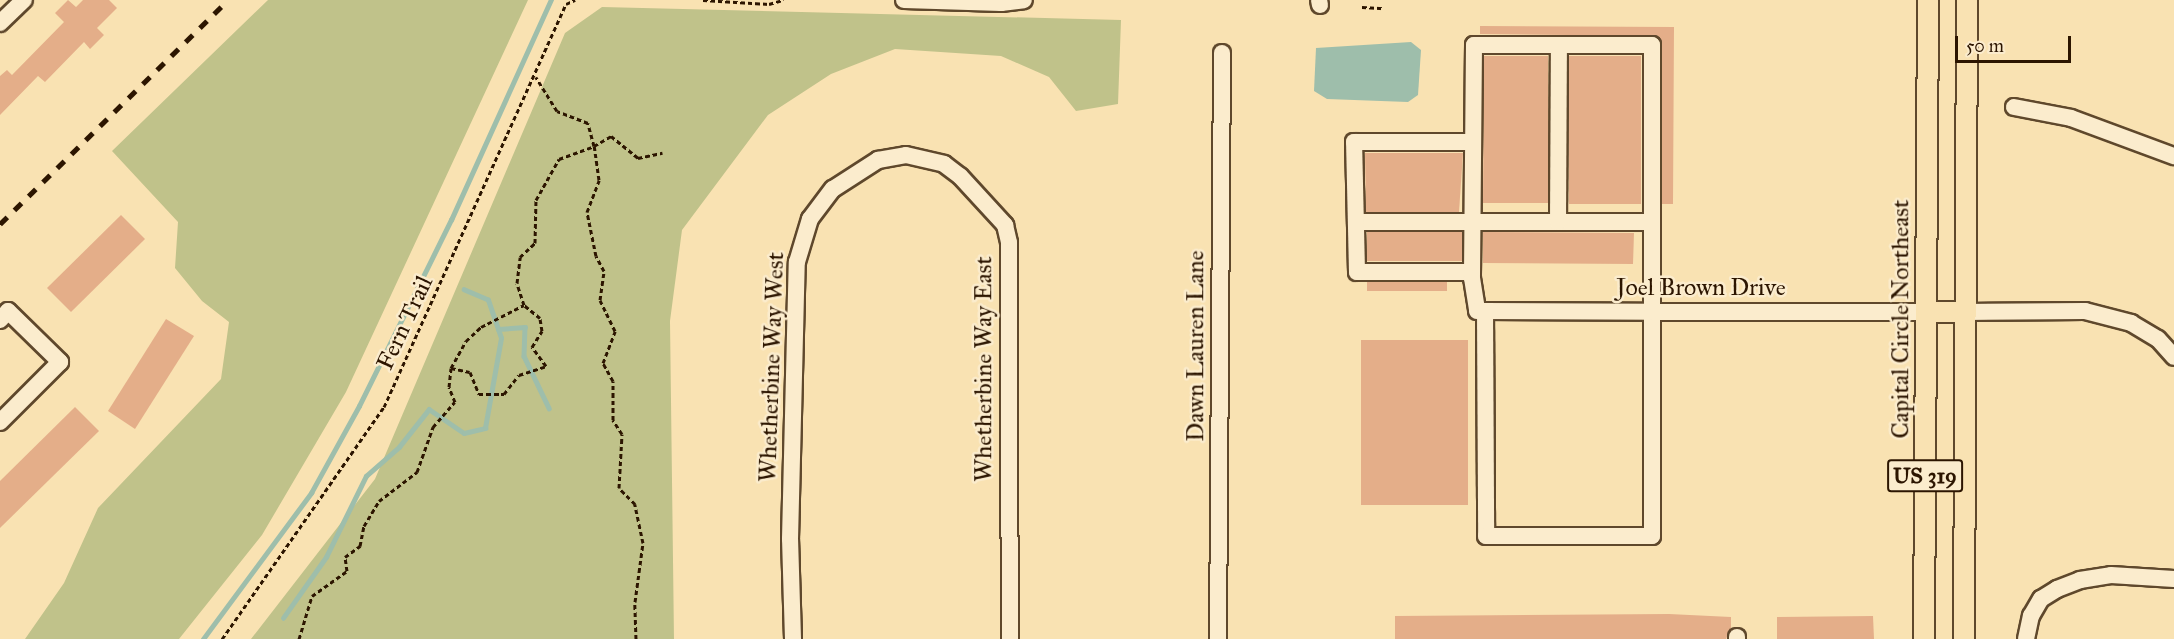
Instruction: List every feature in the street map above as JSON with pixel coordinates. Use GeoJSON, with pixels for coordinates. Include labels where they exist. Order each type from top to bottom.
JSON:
{"type":"FeatureCollection","features":[{"type":"Feature","properties":{"kind":"main road","name":"Capital Circle Northeast"},"geometry":{"type":"LineString","coordinates":[[1924,639],[1928,0]]}},
{"type":"Feature","properties":{"kind":"main road","name":"US 319"},"geometry":{"type":"LineString","coordinates":[[1964,639],[1967,0]]}},
{"type":"Feature","properties":{"kind":"main road"},"geometry":{"type":"LineString","coordinates":[[1926,312],[1966,312]]}},
{"type":"Feature","properties":{"kind":"street"},"geometry":{"type":"LineString","coordinates":[[0,23],[24,0]]}},
{"type":"Feature","properties":{"kind":"street"},"geometry":{"type":"LineString","coordinates":[[904,0],[1024,0]]}},
{"type":"Feature","properties":{"kind":"street"},"geometry":{"type":"LineString","coordinates":[[1474,45],[1652,45],[1652,536],[1486,536],[1481,311],[1472,272],[1473,142],[1474,45]]}},
{"type":"Feature","properties":{"kind":"street"},"geometry":{"type":"LineString","coordinates":[[1558,222],[1559,45]]}},
{"type":"Feature","properties":{"kind":"street","name":"Dawn Lauren Lane"},"geometry":{"type":"LineString","coordinates":[[1218,639],[1222,53]]}},
{"type":"Feature","properties":{"kind":"street"},"geometry":{"type":"LineString","coordinates":[[2014,107],[2071,118],[2174,156]]}},
{"type":"Feature","properties":{"kind":"street"},"geometry":{"type":"LineString","coordinates":[[1472,272],[1357,272],[1354,142],[1473,142]]}},
{"type":"Feature","properties":{"kind":"street","name":"Whetherbine Way West"},"geometry":{"type":"LineString","coordinates":[[792,639],[790,539],[797,262],[810,219],[833,189],[878,160],[906,155]]}},
{"type":"Feature","properties":{"kind":"street","name":"Whetherbine Way East"},"geometry":{"type":"LineString","coordinates":[[906,155],[944,164],[960,176],[1005,225],[1010,243],[1010,639]]}},
{"type":"Feature","properties":{"kind":"street"},"geometry":{"type":"LineString","coordinates":[[1356,222],[1652,222]]}},
{"type":"Feature","properties":{"kind":"street"},"geometry":{"type":"LineString","coordinates":[[0,320],[8,311],[60,362],[0,422]]}},
{"type":"Feature","properties":{"kind":"street","name":"Joel Brown Drive"},"geometry":{"type":"LineString","coordinates":[[1481,311],[1926,312]]}},
{"type":"Feature","properties":{"kind":"street"},"geometry":{"type":"LineString","coordinates":[[1966,312],[2085,311],[2131,323],[2158,339],[2174,357]]}},
{"type":"Feature","properties":{"kind":"street"},"geometry":{"type":"LineString","coordinates":[[2026,639],[2031,616],[2041,600],[2057,589],[2111,575],[2174,579]]}},
{"type":"Feature","properties":{"kind":"path","name":"Fern Trail"},"geometry":{"type":"LineString","coordinates":[[222,639],[384,408],[536,77],[566,3],[574,0]]}},
{"type":"Feature","properties":{"kind":"path"},"geometry":{"type":"LineString","coordinates":[[703,0],[769,3],[783,0]]}},
{"type":"Feature","properties":{"kind":"path"},"geometry":{"type":"LineString","coordinates":[[1362,7],[1384,8]]}},
{"type":"Feature","properties":{"kind":"path"},"geometry":{"type":"LineString","coordinates":[[536,77],[557,111],[588,123],[594,146],[599,180],[587,212],[596,256],[604,271],[600,300],[615,331],[603,363],[614,381],[614,420],[622,434],[619,489],[635,504],[643,543],[635,602],[636,639]]}},
{"type":"Feature","properties":{"kind":"path"},"geometry":{"type":"LineString","coordinates":[[451,368],[470,372],[479,394],[504,394],[519,375],[546,366],[532,347],[542,331],[540,318],[524,305],[517,284],[520,257],[535,243],[536,200],[559,159],[594,146],[611,136],[638,158],[662,153]]}},
{"type":"Feature","properties":{"kind":"path"},"geometry":{"type":"LineString","coordinates":[[299,639],[312,596],[346,571],[345,557],[360,546],[364,526],[379,501],[417,472],[433,427],[448,413],[455,402],[449,387],[451,368],[466,341],[481,327],[524,305]]}},
{"type":"Feature","properties":{"kind":"green space"},"geometry":{"type":"Polygon","coordinates":[[[268,0],[528,0],[346,392],[262,535],[179,639],[25,639],[64,583],[98,508],[221,379],[229,322],[202,301],[175,268],[178,222],[112,151],[268,0]]]}},
{"type":"Feature","properties":{"kind":"green space"},"geometry":{"type":"Polygon","coordinates":[[[602,7],[1121,20],[1118,104],[1076,111],[1049,77],[1001,56],[895,49],[831,74],[768,115],[682,230],[670,321],[674,639],[251,639],[375,479],[565,33],[602,7]]]}},
{"type":"Feature","properties":{"kind":"shaded area"},"geometry":{"type":"Polygon","coordinates":[[[1411,42],[1421,50],[1418,95],[1408,102],[1327,99],[1314,91],[1316,48],[1411,42]]]}},
{"type":"Feature","properties":{"kind":"building"},"geometry":{"type":"Polygon","coordinates":[[[68,0],[76,7],[83,0],[109,0],[117,8],[97,28],[104,35],[90,49],[84,42],[45,82],[38,76],[0,115],[0,76],[7,70],[12,75],[64,22],[55,13],[68,0]]]}},
{"type":"Feature","properties":{"kind":"building"},"geometry":{"type":"Polygon","coordinates":[[[1480,26],[1674,27],[1673,204],[1662,204],[1662,45],[1658,36],[1480,34],[1480,26]]]}},
{"type":"Feature","properties":{"kind":"building"},"geometry":{"type":"Polygon","coordinates":[[[1484,56],[1548,56],[1548,203],[1483,203],[1484,56]]]}},
{"type":"Feature","properties":{"kind":"building"},"geometry":{"type":"Polygon","coordinates":[[[1569,56],[1641,56],[1641,204],[1569,204],[1569,56]]]}},
{"type":"Feature","properties":{"kind":"building"},"geometry":{"type":"Polygon","coordinates":[[[1365,153],[1463,153],[1459,212],[1366,212],[1365,153]]]}},
{"type":"Feature","properties":{"kind":"building"},"geometry":{"type":"Polygon","coordinates":[[[121,215],[145,239],[71,312],[47,288],[121,215]]]}},
{"type":"Feature","properties":{"kind":"building"},"geometry":{"type":"Polygon","coordinates":[[[1367,232],[1462,232],[1462,261],[1367,261],[1367,232]]]}},
{"type":"Feature","properties":{"kind":"building"},"geometry":{"type":"Polygon","coordinates":[[[1483,232],[1634,233],[1633,264],[1483,263],[1483,232]]]}},
{"type":"Feature","properties":{"kind":"building"},"geometry":{"type":"Polygon","coordinates":[[[1367,282],[1447,282],[1447,291],[1367,291],[1367,282]]]}},
{"type":"Feature","properties":{"kind":"building"},"geometry":{"type":"Polygon","coordinates":[[[166,319],[194,336],[135,429],[108,411],[166,319]]]}},
{"type":"Feature","properties":{"kind":"building"},"geometry":{"type":"Polygon","coordinates":[[[1361,340],[1468,340],[1468,505],[1361,505],[1361,340]]]}},
{"type":"Feature","properties":{"kind":"building"},"geometry":{"type":"Polygon","coordinates":[[[75,407],[99,431],[0,528],[0,481],[75,407]]]}},
{"type":"Feature","properties":{"kind":"building"},"geometry":{"type":"Polygon","coordinates":[[[1669,614],[1731,617],[1731,628],[1726,639],[1395,639],[1395,616],[1669,614]]]}},
{"type":"Feature","properties":{"kind":"building"},"geometry":{"type":"Polygon","coordinates":[[[1873,616],[1874,639],[1777,639],[1777,617],[1873,616]]]}},
{"type":"Feature","properties":{"kind":"waterway"},"geometry":{"type":"LineString","coordinates":[[203,639],[311,493],[359,406],[451,220],[551,0]]}},
{"type":"Feature","properties":{"kind":"waterway"},"geometry":{"type":"LineString","coordinates":[[283,618],[326,557],[366,476],[399,447],[429,409],[464,433],[485,428],[501,338],[488,300],[464,290]]}},
{"type":"Feature","properties":{"kind":"waterway"},"geometry":{"type":"LineString","coordinates":[[498,329],[525,327],[524,356],[549,408]]}},
{"type":"Feature","properties":{"kind":"railway"},"geometry":{"type":"LineString","coordinates":[[0,224],[228,0]]}}]}
